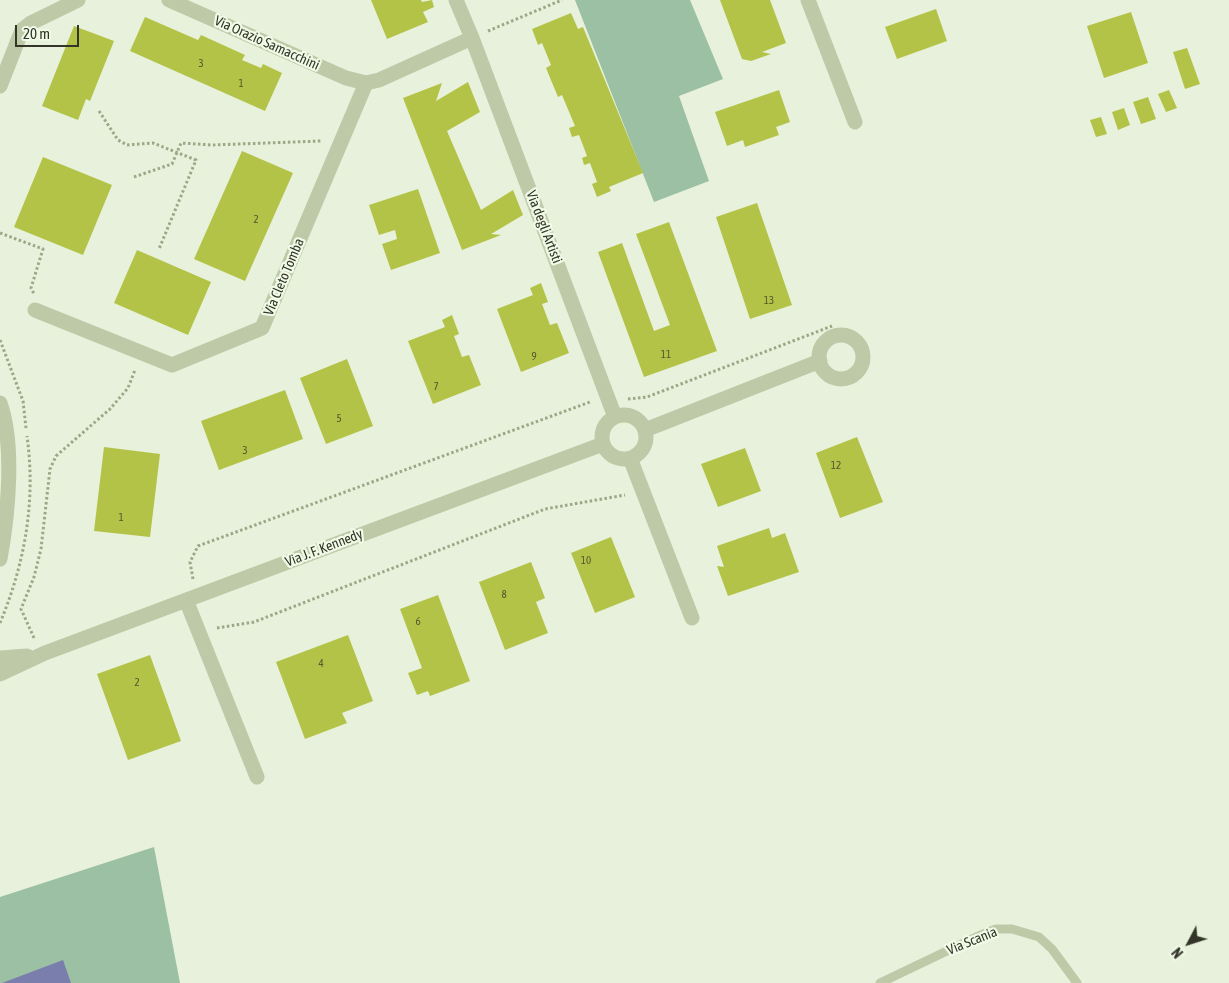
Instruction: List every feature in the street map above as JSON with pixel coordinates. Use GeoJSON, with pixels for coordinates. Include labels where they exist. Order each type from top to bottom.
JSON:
{"type":"FeatureCollection","features":[{"type":"Feature","properties":{"kind":"street"},"geometry":{"type":"LineString","coordinates":[[0,86],[22,30],[31,22],[78,0]]}},
{"type":"Feature","properties":{"kind":"street","name":"Via Orazio Samacchini"},"geometry":{"type":"LineString","coordinates":[[169,0],[346,78],[366,83]]}},
{"type":"Feature","properties":{"kind":"street","name":"Via degli Artisti"},"geometry":{"type":"LineString","coordinates":[[456,0],[615,417]]}},
{"type":"Feature","properties":{"kind":"street"},"geometry":{"type":"LineString","coordinates":[[808,0],[855,122]]}},
{"type":"Feature","properties":{"kind":"street"},"geometry":{"type":"LineString","coordinates":[[366,83],[379,80],[472,38]]}},
{"type":"Feature","properties":{"kind":"street","name":"Via Cleto Tomba"},"geometry":{"type":"LineString","coordinates":[[39,311],[172,365],[262,328],[366,83]]}},
{"type":"Feature","properties":{"kind":"street"},"geometry":{"type":"LineString","coordinates":[[645,430],[820,361]]}},
{"type":"Feature","properties":{"kind":"street"},"geometry":{"type":"LineString","coordinates":[[0,403],[8,469],[8,516],[0,559]]}},
{"type":"Feature","properties":{"kind":"street"},"geometry":{"type":"LineString","coordinates":[[626,415],[633,417],[641,423],[645,430],[644,446],[638,454],[630,458],[614,456],[603,444],[604,426],[615,417],[626,415]]}},
{"type":"Feature","properties":{"kind":"street","name":"Via J. F. Kennedy"},"geometry":{"type":"LineString","coordinates":[[46,653],[603,444]]}},
{"type":"Feature","properties":{"kind":"street"},"geometry":{"type":"LineString","coordinates":[[630,458],[692,618]]}},
{"type":"Feature","properties":{"kind":"street"},"geometry":{"type":"LineString","coordinates":[[186,600],[257,777]]}},
{"type":"Feature","properties":{"kind":"street"},"geometry":{"type":"LineString","coordinates":[[0,658],[9,659],[46,653]]}},
{"type":"Feature","properties":{"kind":"street"},"geometry":{"type":"LineString","coordinates":[[0,674],[46,653]]}},
{"type":"Feature","properties":{"kind":"lane","name":"Via Scania"},"geometry":{"type":"LineString","coordinates":[[880,983],[996,929],[1012,929],[1039,937],[1052,949],[1076,983]]}},
{"type":"Feature","properties":{"kind":"path"},"geometry":{"type":"LineString","coordinates":[[472,38],[562,0]]}},
{"type":"Feature","properties":{"kind":"path"},"geometry":{"type":"LineString","coordinates":[[100,111],[118,140],[127,146],[153,143],[196,160],[159,249]]}},
{"type":"Feature","properties":{"kind":"path"},"geometry":{"type":"LineString","coordinates":[[134,177],[172,164],[181,143],[212,146],[342,140]]}},
{"type":"Feature","properties":{"kind":"path"},"geometry":{"type":"LineString","coordinates":[[0,233],[43,249],[31,288],[39,311]]}},
{"type":"Feature","properties":{"kind":"path"},"geometry":{"type":"LineString","coordinates":[[184,583],[194,579],[190,562],[198,546],[624,389],[628,400],[647,397],[832,326]]}},
{"type":"Feature","properties":{"kind":"path"},"geometry":{"type":"LineString","coordinates":[[36,640],[21,610],[34,577],[41,548],[50,469],[56,456],[110,409],[128,388],[143,354]]}},
{"type":"Feature","properties":{"kind":"path"},"geometry":{"type":"LineString","coordinates":[[198,631],[254,622],[545,509],[643,492]]}},
{"type":"Feature","properties":{"kind":"green space"},"geometry":{"type":"Polygon","coordinates":[[[575,0],[690,0],[723,79],[679,96],[709,181],[654,202],[575,0]]]}},
{"type":"Feature","properties":{"kind":"green space"},"geometry":{"type":"Polygon","coordinates":[[[154,847],[180,983],[0,983],[0,897],[154,847]]]}},
{"type":"Feature","properties":{"kind":"water"},"geometry":{"type":"Polygon","coordinates":[[[63,960],[71,983],[2,983],[63,960]]]}},
{"type":"Feature","properties":{"kind":"building"},"geometry":{"type":"Polygon","coordinates":[[[371,0],[421,0],[422,2],[432,0],[434,7],[423,12],[428,22],[387,39],[371,0]]]}},
{"type":"Feature","properties":{"kind":"building"},"geometry":{"type":"Polygon","coordinates":[[[720,0],[770,0],[786,43],[762,52],[771,54],[751,61],[742,59],[720,0]]]}},
{"type":"Feature","properties":{"kind":"building"},"geometry":{"type":"Polygon","coordinates":[[[936,9],[947,41],[897,59],[885,27],[936,9]]]}},
{"type":"Feature","properties":{"kind":"building"},"geometry":{"type":"Polygon","coordinates":[[[1131,12],[1148,63],[1104,78],[1087,26],[1131,12]]]}},
{"type":"Feature","properties":{"kind":"building"},"geometry":{"type":"Polygon","coordinates":[[[571,13],[578,29],[583,27],[643,173],[609,187],[611,191],[597,197],[592,184],[597,182],[590,163],[584,165],[582,158],[587,156],[579,135],[572,137],[569,128],[575,126],[562,95],[558,97],[546,68],[551,65],[542,43],[538,45],[532,29],[571,13]]]}},
{"type":"Feature","properties":{"kind":"building"},"geometry":{"type":"Polygon","coordinates":[[[145,17],[198,40],[201,35],[245,55],[242,60],[261,68],[263,64],[282,73],[265,111],[130,51],[145,17]]]}},
{"type":"Feature","properties":{"kind":"building"},"geometry":{"type":"Polygon","coordinates":[[[74,26],[114,41],[90,101],[86,99],[78,120],[42,106],[74,26]]]}},
{"type":"Feature","properties":{"kind":"building"},"geometry":{"type":"Polygon","coordinates":[[[1187,48],[1200,84],[1185,89],[1173,52],[1187,48]]]}},
{"type":"Feature","properties":{"kind":"building"},"geometry":{"type":"Polygon","coordinates":[[[468,82],[480,112],[447,131],[481,210],[513,190],[523,215],[491,234],[501,235],[462,250],[403,98],[442,83],[436,101],[468,82]]]}},
{"type":"Feature","properties":{"kind":"building"},"geometry":{"type":"Polygon","coordinates":[[[779,90],[790,122],[776,127],[779,135],[745,147],[743,140],[727,146],[715,112],[779,90]]]}},
{"type":"Feature","properties":{"kind":"building"},"geometry":{"type":"Polygon","coordinates":[[[1169,90],[1177,108],[1166,112],[1158,94],[1169,90]]]}},
{"type":"Feature","properties":{"kind":"building"},"geometry":{"type":"Polygon","coordinates":[[[1148,97],[1156,119],[1141,124],[1133,102],[1148,97]]]}},
{"type":"Feature","properties":{"kind":"building"},"geometry":{"type":"Polygon","coordinates":[[[1124,108],[1130,125],[1118,130],[1112,112],[1124,108]]]}},
{"type":"Feature","properties":{"kind":"building"},"geometry":{"type":"Polygon","coordinates":[[[1101,117],[1107,134],[1096,137],[1090,120],[1101,117]]]}},
{"type":"Feature","properties":{"kind":"building"},"geometry":{"type":"Polygon","coordinates":[[[242,151],[293,173],[245,281],[194,259],[242,151]]]}},
{"type":"Feature","properties":{"kind":"building"},"geometry":{"type":"Polygon","coordinates":[[[43,157],[112,185],[83,255],[14,227],[43,157]]]}},
{"type":"Feature","properties":{"kind":"building"},"geometry":{"type":"Polygon","coordinates":[[[418,189],[440,253],[391,270],[382,244],[397,239],[395,230],[379,235],[369,205],[418,189]]]}},
{"type":"Feature","properties":{"kind":"building"},"geometry":{"type":"Polygon","coordinates":[[[757,203],[792,305],[750,319],[716,217],[757,203]]]}},
{"type":"Feature","properties":{"kind":"building"},"geometry":{"type":"Polygon","coordinates":[[[669,222],[717,351],[644,377],[598,252],[622,243],[654,331],[670,325],[636,234],[669,222]]]}},
{"type":"Feature","properties":{"kind":"building"},"geometry":{"type":"Polygon","coordinates":[[[137,250],[211,282],[188,335],[114,303],[137,250]]]}},
{"type":"Feature","properties":{"kind":"building"},"geometry":{"type":"Polygon","coordinates":[[[541,283],[548,302],[542,304],[550,325],[557,323],[569,353],[521,372],[497,309],[533,295],[530,288],[541,283]]]}},
{"type":"Feature","properties":{"kind":"building"},"geometry":{"type":"Polygon","coordinates":[[[452,315],[459,334],[454,336],[462,357],[469,355],[481,385],[433,404],[408,341],[445,327],[442,320],[452,315]]]}},
{"type":"Feature","properties":{"kind":"building"},"geometry":{"type":"Polygon","coordinates":[[[347,359],[373,426],[326,444],[300,378],[347,359]]]}},
{"type":"Feature","properties":{"kind":"building"},"geometry":{"type":"Polygon","coordinates":[[[285,390],[303,439],[219,470],[201,421],[285,390]]]}},
{"type":"Feature","properties":{"kind":"building"},"geometry":{"type":"Polygon","coordinates":[[[857,437],[883,502],[840,518],[816,453],[857,437]]]}},
{"type":"Feature","properties":{"kind":"building"},"geometry":{"type":"Polygon","coordinates":[[[104,447],[160,454],[150,537],[94,531],[104,447]]]}},
{"type":"Feature","properties":{"kind":"building"},"geometry":{"type":"Polygon","coordinates":[[[745,448],[761,491],[718,507],[701,464],[745,448]]]}},
{"type":"Feature","properties":{"kind":"building"},"geometry":{"type":"Polygon","coordinates":[[[769,528],[772,538],[785,533],[799,572],[728,596],[717,566],[724,567],[717,546],[769,528]]]}},
{"type":"Feature","properties":{"kind":"building"},"geometry":{"type":"Polygon","coordinates":[[[611,537],[635,597],[595,613],[571,553],[611,537]]]}},
{"type":"Feature","properties":{"kind":"building"},"geometry":{"type":"Polygon","coordinates":[[[531,562],[545,598],[536,602],[548,633],[505,650],[479,582],[531,562]]]}},
{"type":"Feature","properties":{"kind":"building"},"geometry":{"type":"Polygon","coordinates":[[[438,595],[470,681],[430,696],[428,691],[417,695],[408,673],[422,668],[400,609],[438,595]]]}},
{"type":"Feature","properties":{"kind":"building"},"geometry":{"type":"Polygon","coordinates":[[[348,635],[373,701],[342,713],[347,723],[305,739],[276,662],[348,635]]]}},
{"type":"Feature","properties":{"kind":"building"},"geometry":{"type":"Polygon","coordinates":[[[150,655],[181,741],[128,760],[97,674],[150,655]]]}}]}
